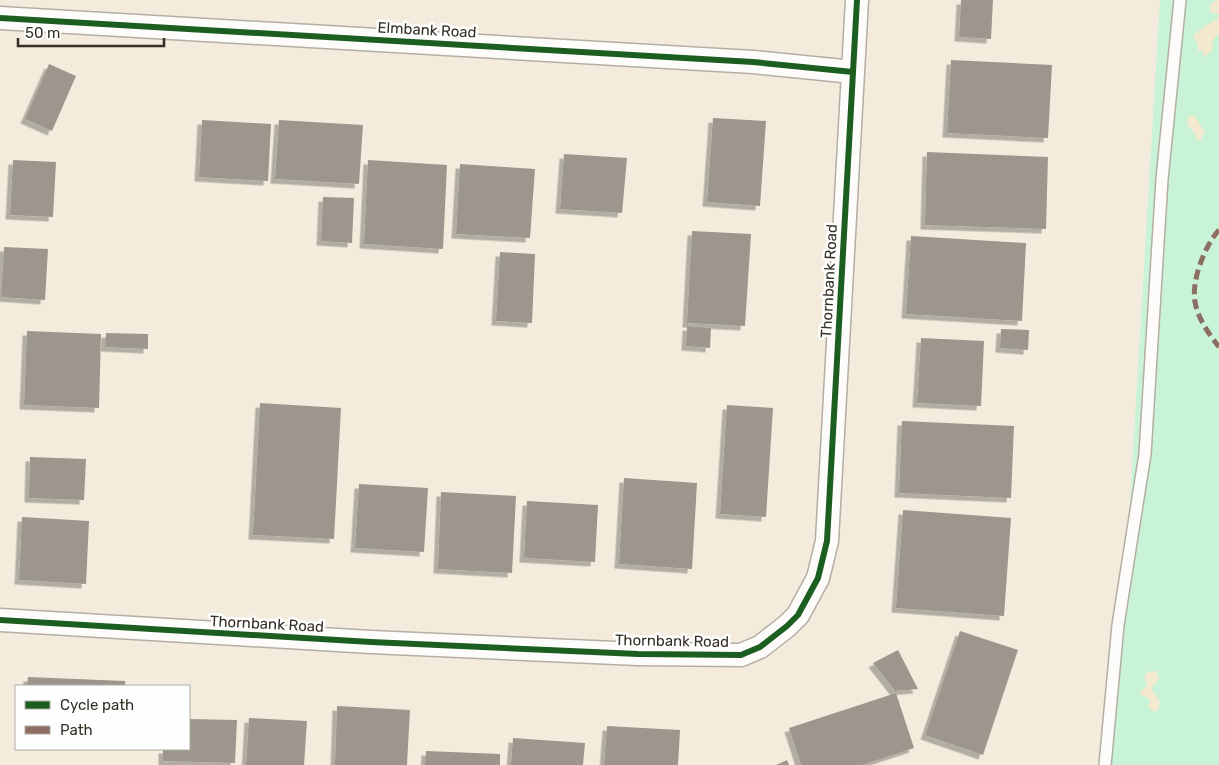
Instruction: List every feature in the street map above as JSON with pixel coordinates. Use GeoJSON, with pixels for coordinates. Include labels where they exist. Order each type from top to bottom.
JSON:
{"type":"FeatureCollection","features":[{"type":"Feature","properties":{"kind":"street","name":"Thornbank Road"},"geometry":{"type":"LineString","coordinates":[[0,620],[362,642],[638,654],[741,656],[760,647],[798,615],[818,578],[827,540],[857,0]]}},
{"type":"Feature","properties":{"kind":"street","name":"Elmbank Road"},"geometry":{"type":"LineString","coordinates":[[0,18],[753,62],[853,72]]}},
{"type":"Feature","properties":{"kind":"lane"},"geometry":{"type":"LineString","coordinates":[[1106,765],[1118,625],[1145,454],[1162,179],[1180,0]]}},
{"type":"Feature","properties":{"kind":"green space"},"geometry":{"type":"Polygon","coordinates":[[[1160,0],[1219,0],[1219,765],[1101,765],[1119,685],[1160,0]]]}},
{"type":"Feature","properties":{"kind":"sand"},"geometry":{"type":"Polygon","coordinates":[[[1219,0],[1219,14],[1210,12],[1210,7],[1214,1],[1219,0]]]}},
{"type":"Feature","properties":{"kind":"sand"},"geometry":{"type":"Polygon","coordinates":[[[1219,18],[1219,34],[1213,39],[1212,51],[1204,57],[1203,51],[1197,51],[1198,45],[1193,36],[1219,18]]]}},
{"type":"Feature","properties":{"kind":"sand"},"geometry":{"type":"Polygon","coordinates":[[[1191,115],[1195,117],[1205,132],[1202,139],[1198,141],[1194,132],[1187,125],[1188,118],[1191,115]]]}},
{"type":"Feature","properties":{"kind":"sand"},"geometry":{"type":"Polygon","coordinates":[[[1157,671],[1159,679],[1151,688],[1160,702],[1159,708],[1155,712],[1148,707],[1150,702],[1148,698],[1139,694],[1147,685],[1144,677],[1148,672],[1157,671]]]}},
{"type":"Feature","properties":{"kind":"building"},"geometry":{"type":"Polygon","coordinates":[[[961,0],[993,0],[991,39],[959,37],[961,0]]]}},
{"type":"Feature","properties":{"kind":"building"},"geometry":{"type":"Polygon","coordinates":[[[951,60],[1052,65],[1048,138],[947,133],[951,60]]]}},
{"type":"Feature","properties":{"kind":"building"},"geometry":{"type":"Polygon","coordinates":[[[49,64],[76,76],[52,131],[25,119],[49,64]]]}},
{"type":"Feature","properties":{"kind":"building"},"geometry":{"type":"Polygon","coordinates":[[[713,118],[766,121],[760,206],[707,202],[713,118]]]}},
{"type":"Feature","properties":{"kind":"building"},"geometry":{"type":"Polygon","coordinates":[[[202,120],[271,124],[268,181],[199,177],[202,120]]]}},
{"type":"Feature","properties":{"kind":"building"},"geometry":{"type":"Polygon","coordinates":[[[279,120],[363,125],[359,184],[275,179],[279,120]]]}},
{"type":"Feature","properties":{"kind":"building"},"geometry":{"type":"Polygon","coordinates":[[[927,152],[1048,157],[1046,229],[925,225],[927,152]]]}},
{"type":"Feature","properties":{"kind":"building"},"geometry":{"type":"Polygon","coordinates":[[[564,154],[627,158],[622,213],[560,209],[564,154]]]}},
{"type":"Feature","properties":{"kind":"building"},"geometry":{"type":"Polygon","coordinates":[[[13,160],[56,162],[53,217],[10,215],[13,160]]]}},
{"type":"Feature","properties":{"kind":"building"},"geometry":{"type":"Polygon","coordinates":[[[368,160],[447,165],[443,249],[364,244],[368,160]]]}},
{"type":"Feature","properties":{"kind":"building"},"geometry":{"type":"Polygon","coordinates":[[[460,164],[535,169],[530,238],[456,234],[460,164]]]}},
{"type":"Feature","properties":{"kind":"building"},"geometry":{"type":"Polygon","coordinates":[[[323,197],[354,198],[352,243],[321,241],[323,197]]]}},
{"type":"Feature","properties":{"kind":"building"},"geometry":{"type":"Polygon","coordinates":[[[692,231],[751,234],[745,326],[687,323],[692,231]]]}},
{"type":"Feature","properties":{"kind":"building"},"geometry":{"type":"Polygon","coordinates":[[[911,236],[1026,243],[1022,321],[906,314],[911,236]]]}},
{"type":"Feature","properties":{"kind":"building"},"geometry":{"type":"Polygon","coordinates":[[[4,247],[48,249],[45,300],[1,297],[4,247]]]}},
{"type":"Feature","properties":{"kind":"building"},"geometry":{"type":"Polygon","coordinates":[[[500,252],[535,254],[532,323],[496,321],[500,252]]]}},
{"type":"Feature","properties":{"kind":"building"},"geometry":{"type":"Polygon","coordinates":[[[687,326],[711,328],[710,348],[686,346],[687,326]]]}},
{"type":"Feature","properties":{"kind":"building"},"geometry":{"type":"Polygon","coordinates":[[[1001,329],[1029,330],[1028,350],[1000,348],[1001,329]]]}},
{"type":"Feature","properties":{"kind":"building"},"geometry":{"type":"Polygon","coordinates":[[[27,331],[101,334],[99,408],[24,405],[27,331]]]}},
{"type":"Feature","properties":{"kind":"building"},"geometry":{"type":"Polygon","coordinates":[[[106,333],[148,334],[148,349],[105,347],[106,333]]]}},
{"type":"Feature","properties":{"kind":"building"},"geometry":{"type":"Polygon","coordinates":[[[921,338],[984,341],[981,406],[917,403],[921,338]]]}},
{"type":"Feature","properties":{"kind":"building"},"geometry":{"type":"Polygon","coordinates":[[[260,403],[341,408],[334,539],[253,535],[260,403]]]}},
{"type":"Feature","properties":{"kind":"building"},"geometry":{"type":"Polygon","coordinates":[[[727,405],[773,408],[766,517],[720,514],[727,405]]]}},
{"type":"Feature","properties":{"kind":"building"},"geometry":{"type":"Polygon","coordinates":[[[902,421],[1014,426],[1011,498],[899,493],[902,421]]]}},
{"type":"Feature","properties":{"kind":"building"},"geometry":{"type":"Polygon","coordinates":[[[30,457],[86,459],[84,500],[29,498],[30,457]]]}},
{"type":"Feature","properties":{"kind":"building"},"geometry":{"type":"Polygon","coordinates":[[[624,478],[697,483],[692,569],[619,564],[624,478]]]}},
{"type":"Feature","properties":{"kind":"building"},"geometry":{"type":"Polygon","coordinates":[[[359,484],[428,488],[424,552],[355,548],[359,484]]]}},
{"type":"Feature","properties":{"kind":"building"},"geometry":{"type":"Polygon","coordinates":[[[441,492],[516,496],[512,573],[438,569],[441,492]]]}},
{"type":"Feature","properties":{"kind":"building"},"geometry":{"type":"Polygon","coordinates":[[[527,501],[598,505],[595,562],[524,558],[527,501]]]}},
{"type":"Feature","properties":{"kind":"building"},"geometry":{"type":"Polygon","coordinates":[[[903,510],[1011,518],[1004,616],[896,608],[903,510]]]}},
{"type":"Feature","properties":{"kind":"building"},"geometry":{"type":"Polygon","coordinates":[[[22,517],[89,521],[86,584],[19,580],[22,517]]]}},
{"type":"Feature","properties":{"kind":"building"},"geometry":{"type":"Polygon","coordinates":[[[960,631],[1018,650],[983,755],[925,735],[960,631]]]}},
{"type":"Feature","properties":{"kind":"building"},"geometry":{"type":"Polygon","coordinates":[[[898,650],[918,689],[895,691],[873,663],[898,650]]]}},
{"type":"Feature","properties":{"kind":"building"},"geometry":{"type":"Polygon","coordinates":[[[28,677],[125,681],[125,685],[27,685],[28,677]]]}},
{"type":"Feature","properties":{"kind":"building"},"geometry":{"type":"Polygon","coordinates":[[[896,693],[914,748],[862,765],[801,765],[789,728],[896,693]]]}},
{"type":"Feature","properties":{"kind":"building"},"geometry":{"type":"Polygon","coordinates":[[[337,706],[410,710],[407,765],[335,765],[337,706]]]}},
{"type":"Feature","properties":{"kind":"building"},"geometry":{"type":"Polygon","coordinates":[[[249,718],[307,721],[304,765],[246,765],[249,718]]]}},
{"type":"Feature","properties":{"kind":"building"},"geometry":{"type":"Polygon","coordinates":[[[190,719],[237,720],[235,763],[163,761],[163,750],[190,750],[190,719]]]}},
{"type":"Feature","properties":{"kind":"building"},"geometry":{"type":"Polygon","coordinates":[[[607,726],[680,730],[678,765],[604,765],[607,726]]]}},
{"type":"Feature","properties":{"kind":"building"},"geometry":{"type":"Polygon","coordinates":[[[513,738],[585,743],[583,765],[511,765],[513,738]]]}},
{"type":"Feature","properties":{"kind":"building"},"geometry":{"type":"Polygon","coordinates":[[[426,751],[500,754],[500,765],[425,765],[426,751]]]}},
{"type":"Feature","properties":{"kind":"building"},"geometry":{"type":"Polygon","coordinates":[[[787,760],[789,765],[776,765],[787,760]]]}},
{"type":"Feature","properties":{"kind":"marked path"},"geometry":{"type":"LineString","coordinates":[[1219,230],[1200,264],[1194,293],[1196,308],[1201,320],[1219,347]]}},
{"type":"Feature","properties":{"kind":"cycle path"},"geometry":{"type":"LineString","coordinates":[[0,620],[371,642],[638,654],[741,655],[760,647],[798,615],[818,578],[827,541],[857,0]]}},
{"type":"Feature","properties":{"kind":"cycle path"},"geometry":{"type":"LineString","coordinates":[[0,18],[753,62],[853,72]]}}]}
